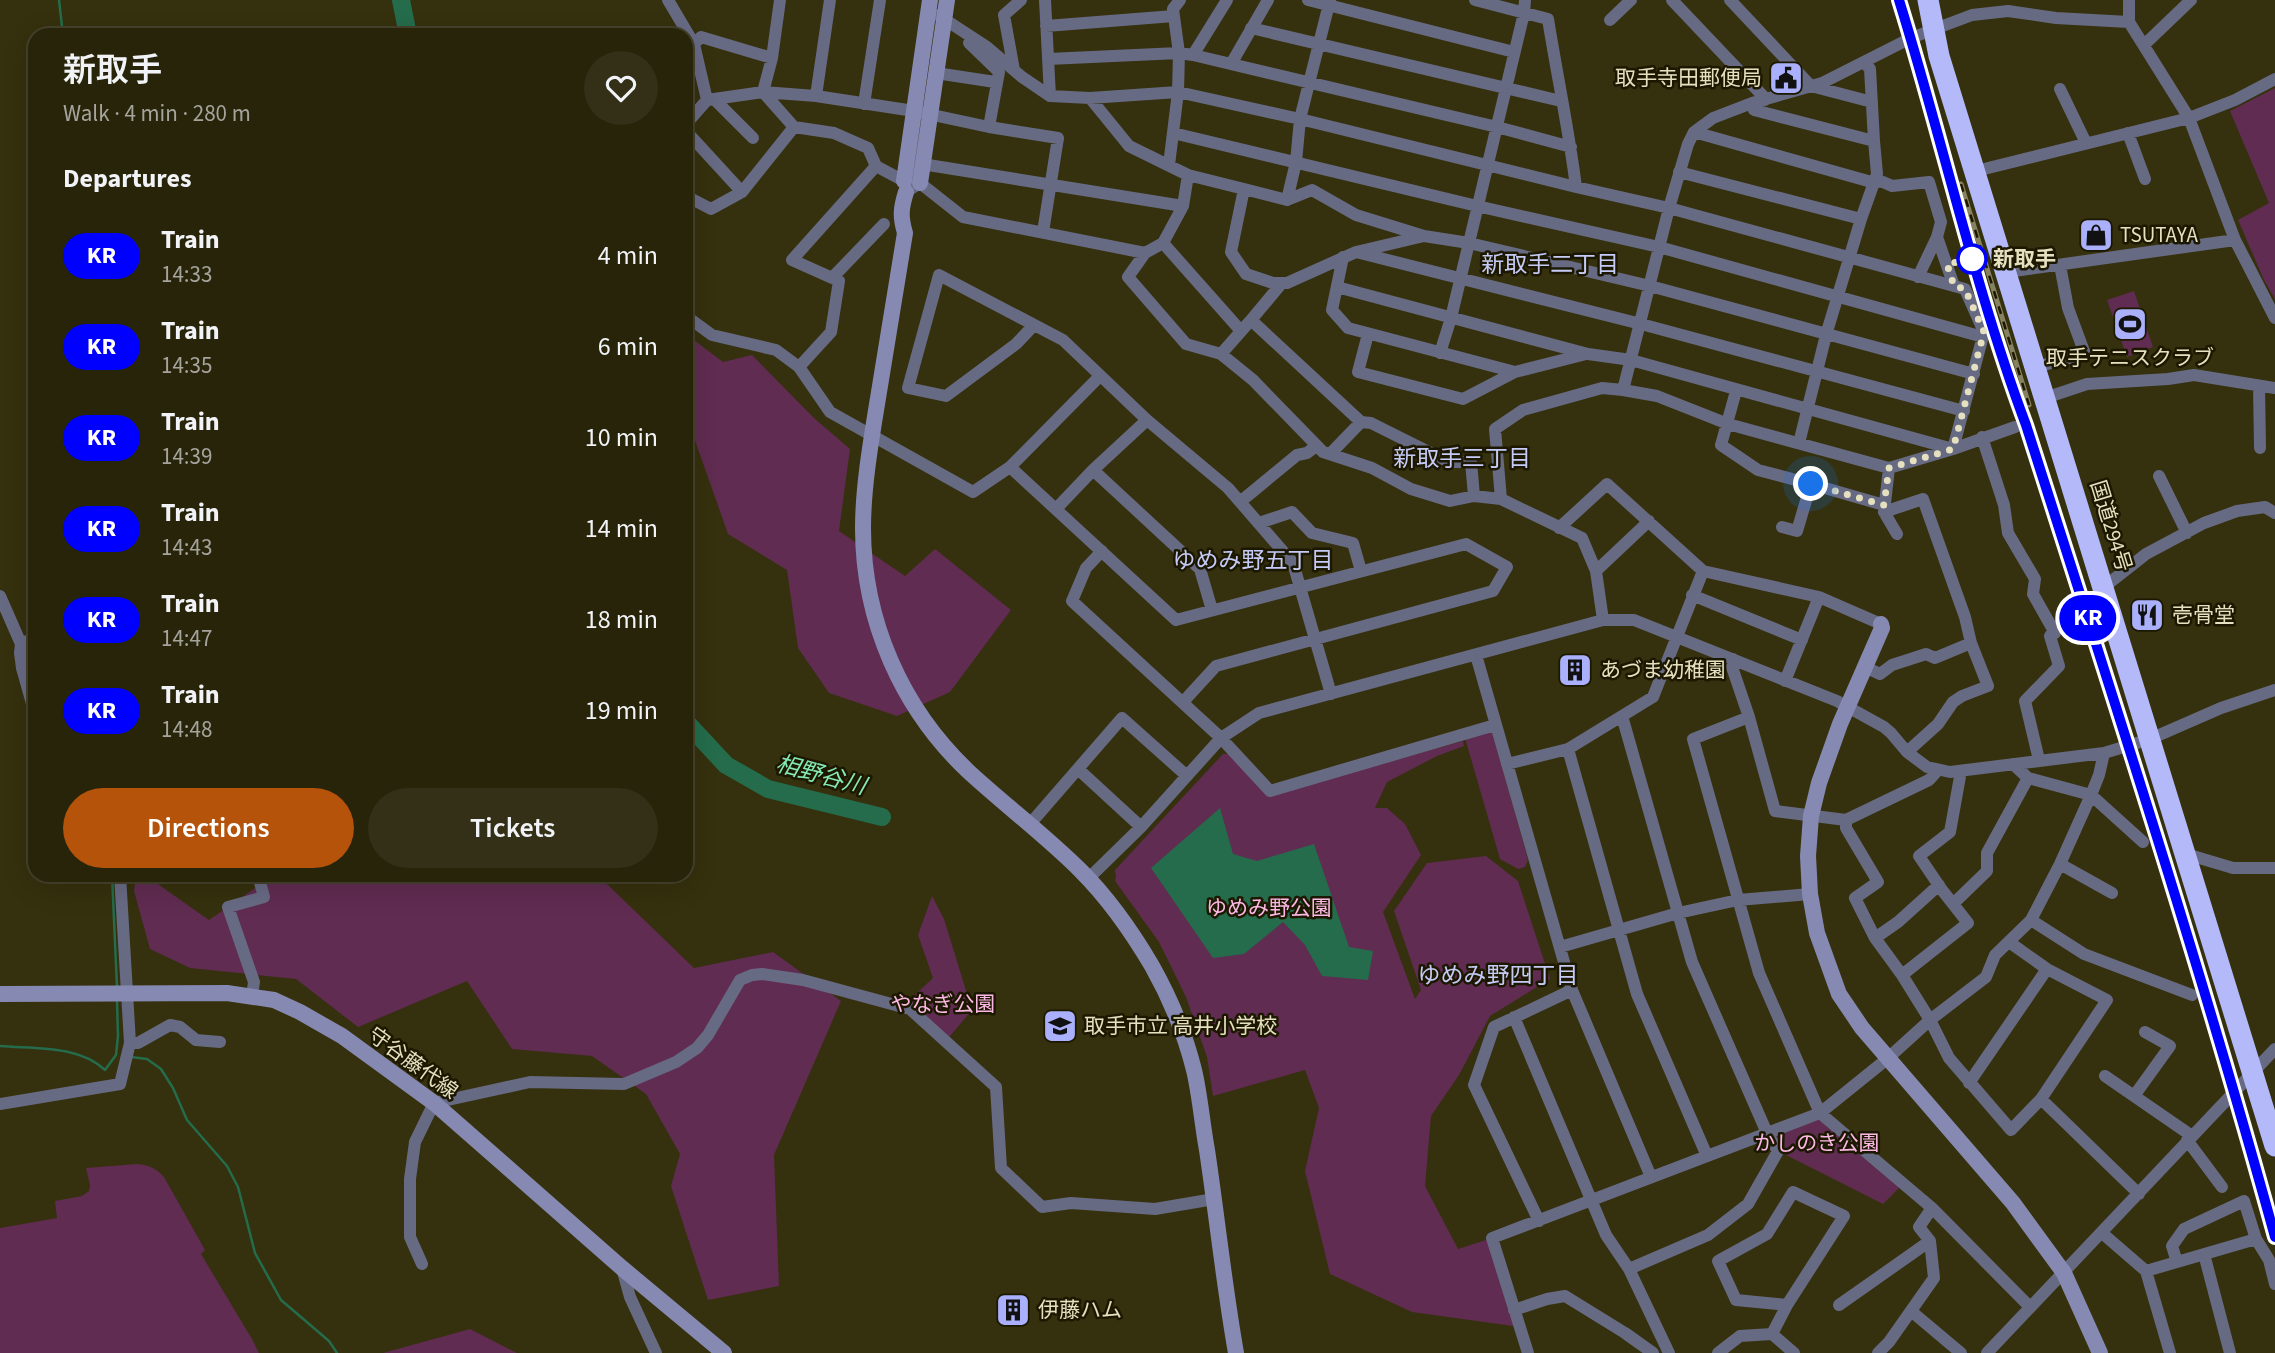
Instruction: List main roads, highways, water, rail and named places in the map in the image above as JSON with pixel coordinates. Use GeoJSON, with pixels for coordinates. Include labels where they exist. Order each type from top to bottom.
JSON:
{"type":"FeatureCollection","features":[{"type":"Feature","properties":{"kind":"highway","name":"国道294号"},"geometry":{"type":"LineString","coordinates":[[1928,0],[1933,30],[2275,1146]]}},
{"type":"Feature","properties":{"kind":"waterway"},"geometry":{"type":"LineString","coordinates":[[59,0],[62,28]]}},
{"type":"Feature","properties":{"kind":"waterway","name":"相野谷川"},"geometry":{"type":"LineString","coordinates":[[401,0],[407,28]]}},
{"type":"Feature","properties":{"kind":"waterway","name":"相野谷川"},"geometry":{"type":"LineString","coordinates":[[693,730],[726,765],[768,789],[882,817]]}},
{"type":"Feature","properties":{"kind":"waterway"},"geometry":{"type":"LineString","coordinates":[[112,882],[117,987]]}},
{"type":"Feature","properties":{"kind":"waterway"},"geometry":{"type":"LineString","coordinates":[[0,1046],[69,1052],[82,1056],[105,1070],[116,1055],[117,1001]]}},
{"type":"Feature","properties":{"kind":"waterway"},"geometry":{"type":"LineString","coordinates":[[131,1057],[147,1059],[161,1069],[187,1120],[227,1166],[238,1187],[255,1253],[281,1300],[329,1341],[337,1353]]}},
{"type":"Feature","properties":{"kind":"railway"},"geometry":{"type":"LineString","coordinates":[[1899,0],[1991,320],[2155,829],[2275,1236]]}},
{"type":"Feature","properties":{"kind":"railway"},"geometry":{"type":"LineString","coordinates":[[1961,184],[2029,405]]}},
{"type":"Feature","properties":{"kind":"train","name":"KR"},"geometry":{"type":"LineString","coordinates":[[1899,0],[1972,260],[2129,747],[2235,1091],[2275,1237]]}},
{"type":"Feature","properties":{"kind":"place","name":"取手寺田郵便局"},"geometry":{"type":"Point","coordinates":[1786,78]}},
{"type":"Feature","properties":{"kind":"place","name":"TSUTAYA"},"geometry":{"type":"Point","coordinates":[2096,235]}},
{"type":"Feature","properties":{"kind":"place","name":"新取手"},"geometry":{"type":"Point","coordinates":[1972,259]}},
{"type":"Feature","properties":{"kind":"place","name":"取手テニスクラブ"},"geometry":{"type":"Point","coordinates":[2130,324]}},
{"type":"Feature","properties":{"kind":"place","name":"壱骨堂"},"geometry":{"type":"Point","coordinates":[2147,615]}},
{"type":"Feature","properties":{"kind":"place","name":"あづま幼稚園"},"geometry":{"type":"Point","coordinates":[1575,670]}},
{"type":"Feature","properties":{"kind":"place","name":"取手市立 高井小学校"},"geometry":{"type":"Point","coordinates":[1060,1026]}},
{"type":"Feature","properties":{"kind":"place","name":"伊藤ハム"},"geometry":{"type":"Point","coordinates":[1013,1310]}},
{"type":"Feature","properties":{"kind":"district","name":"新取手二丁目"},"geometry":{"type":"Point","coordinates":[1550,264]}},
{"type":"Feature","properties":{"kind":"district","name":"新取手三丁目"},"geometry":{"type":"Point","coordinates":[1462,458]}},
{"type":"Feature","properties":{"kind":"district","name":"ゆめみ野五丁目"},"geometry":{"type":"Point","coordinates":[1253,560]}},
{"type":"Feature","properties":{"kind":"district","name":"ゆめみ野四丁目"},"geometry":{"type":"Point","coordinates":[1498,975]}},
{"type":"Feature","properties":{"kind":"park label","name":"ゆめみ野公園"},"geometry":{"type":"Point","coordinates":[1269,908]}},
{"type":"Feature","properties":{"kind":"park label","name":"やなぎ公園"},"geometry":{"type":"Point","coordinates":[943,1004]}},
{"type":"Feature","properties":{"kind":"park label","name":"かしのき公園"},"geometry":{"type":"Point","coordinates":[1817,1143]}}]}
